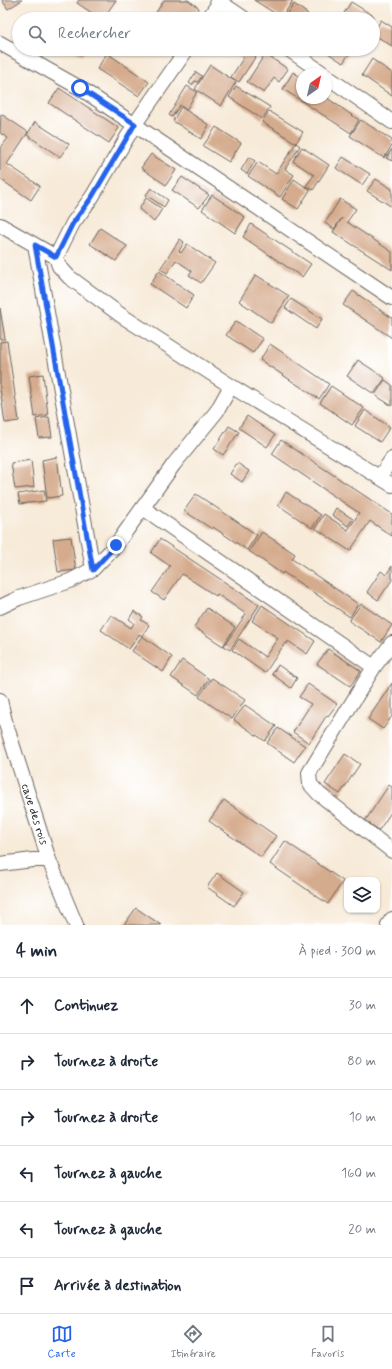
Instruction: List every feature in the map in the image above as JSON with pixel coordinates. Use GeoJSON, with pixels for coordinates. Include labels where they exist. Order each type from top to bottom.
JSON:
{"type":"FeatureCollection","features":[{"type":"Feature","properties":{"kind":"street"},"geometry":{"type":"LineString","coordinates":[[212,12],[219,1],[234,12]]}},
{"type":"Feature","properties":{"kind":"street"},"geometry":{"type":"LineString","coordinates":[[0,43],[12,50]]}},
{"type":"Feature","properties":{"kind":"street"},"geometry":{"type":"LineString","coordinates":[[23,56],[80,88],[135,124],[392,298]]}},
{"type":"Feature","properties":{"kind":"street"},"geometry":{"type":"LineString","coordinates":[[56,257],[73,223],[92,197],[135,124],[182,56]]}},
{"type":"Feature","properties":{"kind":"street"},"geometry":{"type":"LineString","coordinates":[[298,56],[315,68]]}},
{"type":"Feature","properties":{"kind":"street"},"geometry":{"type":"LineString","coordinates":[[332,80],[392,122]]}},
{"type":"Feature","properties":{"kind":"street"},"geometry":{"type":"LineString","coordinates":[[0,225],[56,257],[59,266],[69,277],[122,316],[231,386],[380,476],[392,485]]}},
{"type":"Feature","properties":{"kind":"street"},"geometry":{"type":"LineString","coordinates":[[35,245],[93,570]]}},
{"type":"Feature","properties":{"kind":"street"},"geometry":{"type":"LineString","coordinates":[[0,607],[19,598],[70,581],[93,570],[116,545],[174,464],[217,411],[231,386]]}},
{"type":"Feature","properties":{"kind":"street"},"geometry":{"type":"LineString","coordinates":[[380,476],[392,458]]}},
{"type":"Feature","properties":{"kind":"street"},"geometry":{"type":"LineString","coordinates":[[143,508],[374,667]]}},
{"type":"Feature","properties":{"kind":"street"},"geometry":{"type":"LineString","coordinates":[[392,643],[374,667],[309,773],[310,784],[319,794],[392,851]]}},
{"type":"Feature","properties":{"kind":"street","name":"cave des rois"},"geometry":{"type":"LineString","coordinates":[[0,700],[5,721],[49,860],[76,925]]}},
{"type":"Feature","properties":{"kind":"street"},"geometry":{"type":"LineString","coordinates":[[0,864],[33,860],[49,860]]}},
{"type":"Feature","properties":{"kind":"street"},"geometry":{"type":"LineString","coordinates":[[388,925],[392,919]]}},
{"type":"Feature","properties":{"kind":"building"},"geometry":{"type":"Polygon","coordinates":[[[2,0],[22,0],[8,9],[2,0]]]}},
{"type":"Feature","properties":{"kind":"building"},"geometry":{"type":"Polygon","coordinates":[[[79,0],[116,0],[108,12],[90,12],[77,3],[79,0]]]}},
{"type":"Feature","properties":{"kind":"building"},"geometry":{"type":"Polygon","coordinates":[[[164,0],[188,0],[199,8],[196,12],[156,12],[164,0]]]}},
{"type":"Feature","properties":{"kind":"building"},"geometry":{"type":"Polygon","coordinates":[[[254,0],[293,0],[286,12],[273,12],[254,0]]]}},
{"type":"Feature","properties":{"kind":"building"},"geometry":{"type":"Polygon","coordinates":[[[351,2],[367,12],[345,12],[351,2]]]}},
{"type":"Feature","properties":{"kind":"building"},"geometry":{"type":"Polygon","coordinates":[[[294,4],[305,12],[289,12],[294,4]]]}},
{"type":"Feature","properties":{"kind":"building"},"geometry":{"type":"Polygon","coordinates":[[[381,20],[392,27],[392,46],[380,38],[381,20]]]}},
{"type":"Feature","properties":{"kind":"building"},"geometry":{"type":"Polygon","coordinates":[[[105,56],[111,56],[149,82],[139,96],[97,69],[105,56]]]}},
{"type":"Feature","properties":{"kind":"building"},"geometry":{"type":"Polygon","coordinates":[[[242,56],[256,56],[239,82],[231,77],[244,57],[242,56]]]}},
{"type":"Feature","properties":{"kind":"building"},"geometry":{"type":"Polygon","coordinates":[[[264,56],[268,56],[288,69],[279,82],[274,78],[264,93],[247,82],[264,56]]]}},
{"type":"Feature","properties":{"kind":"building"},"geometry":{"type":"Polygon","coordinates":[[[332,56],[348,56],[343,63],[332,56]]]}},
{"type":"Feature","properties":{"kind":"building"},"geometry":{"type":"Polygon","coordinates":[[[372,59],[392,73],[392,96],[362,75],[372,59]]]}},
{"type":"Feature","properties":{"kind":"building"},"geometry":{"type":"Polygon","coordinates":[[[210,65],[236,82],[221,106],[195,89],[210,65]]]}},
{"type":"Feature","properties":{"kind":"building"},"geometry":{"type":"Polygon","coordinates":[[[196,72],[202,76],[198,82],[195,81],[192,85],[189,83],[196,72]]]}},
{"type":"Feature","properties":{"kind":"building"},"geometry":{"type":"Polygon","coordinates":[[[293,72],[296,74],[296,97],[283,89],[293,72]]]}},
{"type":"Feature","properties":{"kind":"building"},"geometry":{"type":"Polygon","coordinates":[[[187,86],[197,92],[186,110],[180,105],[172,117],[169,115],[187,86]]]}},
{"type":"Feature","properties":{"kind":"building"},"geometry":{"type":"Polygon","coordinates":[[[236,86],[270,107],[262,119],[229,97],[236,86]]]}},
{"type":"Feature","properties":{"kind":"building"},"geometry":{"type":"Polygon","coordinates":[[[59,88],[119,128],[109,143],[49,103],[59,88]]]}},
{"type":"Feature","properties":{"kind":"building"},"geometry":{"type":"Polygon","coordinates":[[[332,101],[359,120],[351,133],[306,104],[332,104],[332,101]]]}},
{"type":"Feature","properties":{"kind":"building"},"geometry":{"type":"Polygon","coordinates":[[[181,107],[209,125],[201,139],[173,121],[181,107]]]}},
{"type":"Feature","properties":{"kind":"building"},"geometry":{"type":"Polygon","coordinates":[[[269,111],[303,132],[296,143],[262,122],[269,111]]]}},
{"type":"Feature","properties":{"kind":"building"},"geometry":{"type":"Polygon","coordinates":[[[1,114],[28,132],[7,164],[40,186],[31,200],[0,179],[0,149],[8,138],[0,133],[1,114]]]}},
{"type":"Feature","properties":{"kind":"building"},"geometry":{"type":"Polygon","coordinates":[[[361,120],[392,140],[392,145],[384,158],[350,136],[361,120]]]}},
{"type":"Feature","properties":{"kind":"building"},"geometry":{"type":"Polygon","coordinates":[[[35,122],[69,144],[60,157],[27,135],[35,122]]]}},
{"type":"Feature","properties":{"kind":"building"},"geometry":{"type":"Polygon","coordinates":[[[216,127],[241,143],[229,162],[203,146],[216,127]]]}},
{"type":"Feature","properties":{"kind":"building"},"geometry":{"type":"Polygon","coordinates":[[[296,143],[300,146],[285,169],[294,175],[280,197],[248,176],[258,162],[276,174],[296,143]]]}},
{"type":"Feature","properties":{"kind":"building"},"geometry":{"type":"Polygon","coordinates":[[[302,147],[329,165],[313,190],[306,186],[314,175],[293,161],[302,147]]]}},
{"type":"Feature","properties":{"kind":"building"},"geometry":{"type":"Polygon","coordinates":[[[392,149],[392,161],[386,158],[392,149]]]}},
{"type":"Feature","properties":{"kind":"building"},"geometry":{"type":"Polygon","coordinates":[[[151,154],[176,170],[166,185],[141,168],[151,154]]]}},
{"type":"Feature","properties":{"kind":"building"},"geometry":{"type":"Polygon","coordinates":[[[249,157],[255,161],[247,174],[241,170],[249,157]]]}},
{"type":"Feature","properties":{"kind":"building"},"geometry":{"type":"Polygon","coordinates":[[[343,157],[370,174],[362,185],[336,168],[343,157]]]}},
{"type":"Feature","properties":{"kind":"building"},"geometry":{"type":"Polygon","coordinates":[[[182,177],[209,195],[199,208],[172,190],[182,177]]]}},
{"type":"Feature","properties":{"kind":"building"},"geometry":{"type":"Polygon","coordinates":[[[294,179],[310,190],[298,209],[282,199],[294,179]]]}},
{"type":"Feature","properties":{"kind":"building"},"geometry":{"type":"Polygon","coordinates":[[[376,179],[392,189],[392,207],[367,191],[376,179]]]}},
{"type":"Feature","properties":{"kind":"building"},"geometry":{"type":"Polygon","coordinates":[[[151,188],[168,200],[164,207],[146,195],[151,188]]]}},
{"type":"Feature","properties":{"kind":"building"},"geometry":{"type":"Polygon","coordinates":[[[212,195],[245,217],[235,233],[202,210],[212,195]]]}},
{"type":"Feature","properties":{"kind":"building"},"geometry":{"type":"Polygon","coordinates":[[[146,198],[162,209],[154,222],[139,209],[146,198]]]}},
{"type":"Feature","properties":{"kind":"building"},"geometry":{"type":"Polygon","coordinates":[[[340,199],[356,209],[347,222],[392,252],[392,270],[333,232],[342,218],[334,229],[325,223],[340,199]]]}},
{"type":"Feature","properties":{"kind":"building"},"geometry":{"type":"Polygon","coordinates":[[[251,224],[311,264],[302,277],[243,237],[251,224]]]}},
{"type":"Feature","properties":{"kind":"building"},"geometry":{"type":"Polygon","coordinates":[[[100,228],[127,246],[116,261],[90,244],[100,228]]]}},
{"type":"Feature","properties":{"kind":"building"},"geometry":{"type":"Polygon","coordinates":[[[180,239],[184,242],[179,251],[181,253],[187,244],[215,263],[201,283],[189,275],[192,271],[176,260],[167,273],[160,269],[180,239]]]}},
{"type":"Feature","properties":{"kind":"building"},"geometry":{"type":"Polygon","coordinates":[[[159,271],[194,295],[186,308],[150,284],[159,271]]]}},
{"type":"Feature","properties":{"kind":"building"},"geometry":{"type":"Polygon","coordinates":[[[256,275],[289,296],[271,323],[239,301],[256,275]]]}},
{"type":"Feature","properties":{"kind":"building"},"geometry":{"type":"Polygon","coordinates":[[[353,291],[392,318],[392,338],[343,305],[353,291]]]}},
{"type":"Feature","properties":{"kind":"building"},"geometry":{"type":"Polygon","coordinates":[[[291,299],[322,319],[316,329],[285,308],[291,299]]]}},
{"type":"Feature","properties":{"kind":"building"},"geometry":{"type":"Polygon","coordinates":[[[0,308],[5,339],[0,339],[0,308]]]}},
{"type":"Feature","properties":{"kind":"building"},"geometry":{"type":"Polygon","coordinates":[[[236,321],[263,339],[253,353],[226,335],[236,321]]]}},
{"type":"Feature","properties":{"kind":"building"},"geometry":{"type":"Polygon","coordinates":[[[7,341],[19,421],[5,423],[0,388],[0,342],[7,341]]]}},
{"type":"Feature","properties":{"kind":"building"},"geometry":{"type":"Polygon","coordinates":[[[270,344],[329,384],[319,399],[260,360],[270,344]]]}},
{"type":"Feature","properties":{"kind":"building"},"geometry":{"type":"Polygon","coordinates":[[[358,360],[385,378],[374,394],[347,376],[358,360]]]}},
{"type":"Feature","properties":{"kind":"building"},"geometry":{"type":"Polygon","coordinates":[[[43,374],[48,415],[35,417],[29,376],[43,374]]]}},
{"type":"Feature","properties":{"kind":"building"},"geometry":{"type":"Polygon","coordinates":[[[385,380],[392,385],[392,406],[375,395],[385,380]]]}},
{"type":"Feature","properties":{"kind":"building"},"geometry":{"type":"Polygon","coordinates":[[[331,386],[364,408],[352,425],[320,403],[331,386]]]}},
{"type":"Feature","properties":{"kind":"building"},"geometry":{"type":"Polygon","coordinates":[[[365,410],[390,427],[380,442],[355,426],[365,410]]]}},
{"type":"Feature","properties":{"kind":"building"},"geometry":{"type":"Polygon","coordinates":[[[247,416],[275,435],[267,447],[239,428],[247,416]]]}},
{"type":"Feature","properties":{"kind":"building"},"geometry":{"type":"Polygon","coordinates":[[[49,417],[52,437],[39,438],[36,419],[49,417]]]}},
{"type":"Feature","properties":{"kind":"building"},"geometry":{"type":"Polygon","coordinates":[[[229,426],[239,432],[223,455],[214,449],[229,426]]]}},
{"type":"Feature","properties":{"kind":"building"},"geometry":{"type":"Polygon","coordinates":[[[281,440],[392,514],[392,536],[370,521],[350,551],[315,528],[324,514],[348,530],[359,513],[272,454],[281,440]]]}},
{"type":"Feature","properties":{"kind":"building"},"geometry":{"type":"Polygon","coordinates":[[[57,457],[62,496],[47,498],[42,460],[57,457]]]}},
{"type":"Feature","properties":{"kind":"building"},"geometry":{"type":"Polygon","coordinates":[[[31,460],[34,487],[15,489],[11,463],[31,460]]]}},
{"type":"Feature","properties":{"kind":"building"},"geometry":{"type":"Polygon","coordinates":[[[237,463],[249,471],[242,482],[230,474],[237,463]]]}},
{"type":"Feature","properties":{"kind":"building"},"geometry":{"type":"Polygon","coordinates":[[[44,490],[46,501],[20,504],[18,494],[44,490]]]}},
{"type":"Feature","properties":{"kind":"building"},"geometry":{"type":"Polygon","coordinates":[[[286,492],[321,515],[312,528],[278,505],[286,492]]]}},
{"type":"Feature","properties":{"kind":"building"},"geometry":{"type":"Polygon","coordinates":[[[196,494],[257,535],[247,550],[213,527],[212,529],[184,511],[196,494]]]}},
{"type":"Feature","properties":{"kind":"building"},"geometry":{"type":"Polygon","coordinates":[[[336,508],[353,519],[348,526],[332,515],[336,508]]]}},
{"type":"Feature","properties":{"kind":"building"},"geometry":{"type":"Polygon","coordinates":[[[262,532],[295,554],[292,559],[358,604],[350,617],[283,572],[282,574],[249,551],[262,532]]]}},
{"type":"Feature","properties":{"kind":"building"},"geometry":{"type":"Polygon","coordinates":[[[71,537],[76,570],[58,572],[53,539],[71,537]]]}},
{"type":"Feature","properties":{"kind":"building"},"geometry":{"type":"Polygon","coordinates":[[[160,539],[259,605],[230,650],[224,646],[246,614],[217,594],[216,596],[182,574],[164,600],[152,592],[170,566],[151,553],[160,539]]]}},
{"type":"Feature","properties":{"kind":"building"},"geometry":{"type":"Polygon","coordinates":[[[392,566],[392,580],[378,600],[367,592],[381,571],[386,575],[392,566]]]}},
{"type":"Feature","properties":{"kind":"building"},"geometry":{"type":"Polygon","coordinates":[[[361,604],[392,625],[381,642],[349,621],[361,604]]]}},
{"type":"Feature","properties":{"kind":"building"},"geometry":{"type":"Polygon","coordinates":[[[262,605],[315,641],[307,654],[288,641],[287,644],[285,643],[265,673],[232,650],[239,639],[265,657],[278,638],[252,621],[262,605]]]}},
{"type":"Feature","properties":{"kind":"building"},"geometry":{"type":"Polygon","coordinates":[[[207,608],[235,627],[223,646],[194,627],[207,608]]]}},
{"type":"Feature","properties":{"kind":"building"},"geometry":{"type":"Polygon","coordinates":[[[134,611],[143,617],[141,620],[149,625],[142,636],[140,634],[129,649],[101,630],[111,615],[131,628],[134,623],[129,619],[134,611]]]}},
{"type":"Feature","properties":{"kind":"building"},"geometry":{"type":"Polygon","coordinates":[[[142,636],[172,657],[163,672],[132,651],[142,636]]]}},
{"type":"Feature","properties":{"kind":"building"},"geometry":{"type":"Polygon","coordinates":[[[328,649],[361,671],[350,686],[317,664],[328,649]]]}},
{"type":"Feature","properties":{"kind":"building"},"geometry":{"type":"Polygon","coordinates":[[[182,660],[209,679],[198,695],[171,677],[182,660]]]}},
{"type":"Feature","properties":{"kind":"building"},"geometry":{"type":"Polygon","coordinates":[[[278,665],[297,678],[291,688],[272,674],[278,665]]]}},
{"type":"Feature","properties":{"kind":"building"},"geometry":{"type":"Polygon","coordinates":[[[212,678],[245,700],[232,719],[199,697],[212,678]]]}},
{"type":"Feature","properties":{"kind":"building"},"geometry":{"type":"Polygon","coordinates":[[[392,683],[392,716],[383,729],[368,719],[392,683]]]}},
{"type":"Feature","properties":{"kind":"building"},"geometry":{"type":"Polygon","coordinates":[[[308,684],[337,704],[328,716],[327,715],[309,743],[293,732],[311,704],[299,697],[308,684]]]}},
{"type":"Feature","properties":{"kind":"building"},"geometry":{"type":"Polygon","coordinates":[[[245,705],[276,726],[265,741],[234,720],[245,705]]]}},
{"type":"Feature","properties":{"kind":"building"},"geometry":{"type":"Polygon","coordinates":[[[278,728],[305,746],[294,762],[267,743],[278,728]]]}},
{"type":"Feature","properties":{"kind":"building"},"geometry":{"type":"Polygon","coordinates":[[[345,754],[360,764],[340,794],[325,784],[345,754]]]}},
{"type":"Feature","properties":{"kind":"building"},"geometry":{"type":"Polygon","coordinates":[[[389,785],[392,787],[392,811],[379,830],[365,821],[389,785]]]}},
{"type":"Feature","properties":{"kind":"building"},"geometry":{"type":"Polygon","coordinates":[[[224,800],[276,836],[261,857],[209,821],[224,800]]]}},
{"type":"Feature","properties":{"kind":"building"},"geometry":{"type":"Polygon","coordinates":[[[285,841],[343,881],[328,904],[270,864],[285,841]]]}},
{"type":"Feature","properties":{"kind":"building"},"geometry":{"type":"Polygon","coordinates":[[[217,873],[244,892],[234,906],[207,887],[217,873]]]}},
{"type":"Feature","properties":{"kind":"building"},"geometry":{"type":"Polygon","coordinates":[[[136,908],[161,925],[124,925],[136,908]]]}},
{"type":"Feature","properties":{"kind":"route"},"geometry":{"type":"LineString","coordinates":[[80,88],[135,124],[92,197],[73,223],[56,257],[35,245],[93,570],[116,545]]}}]}
